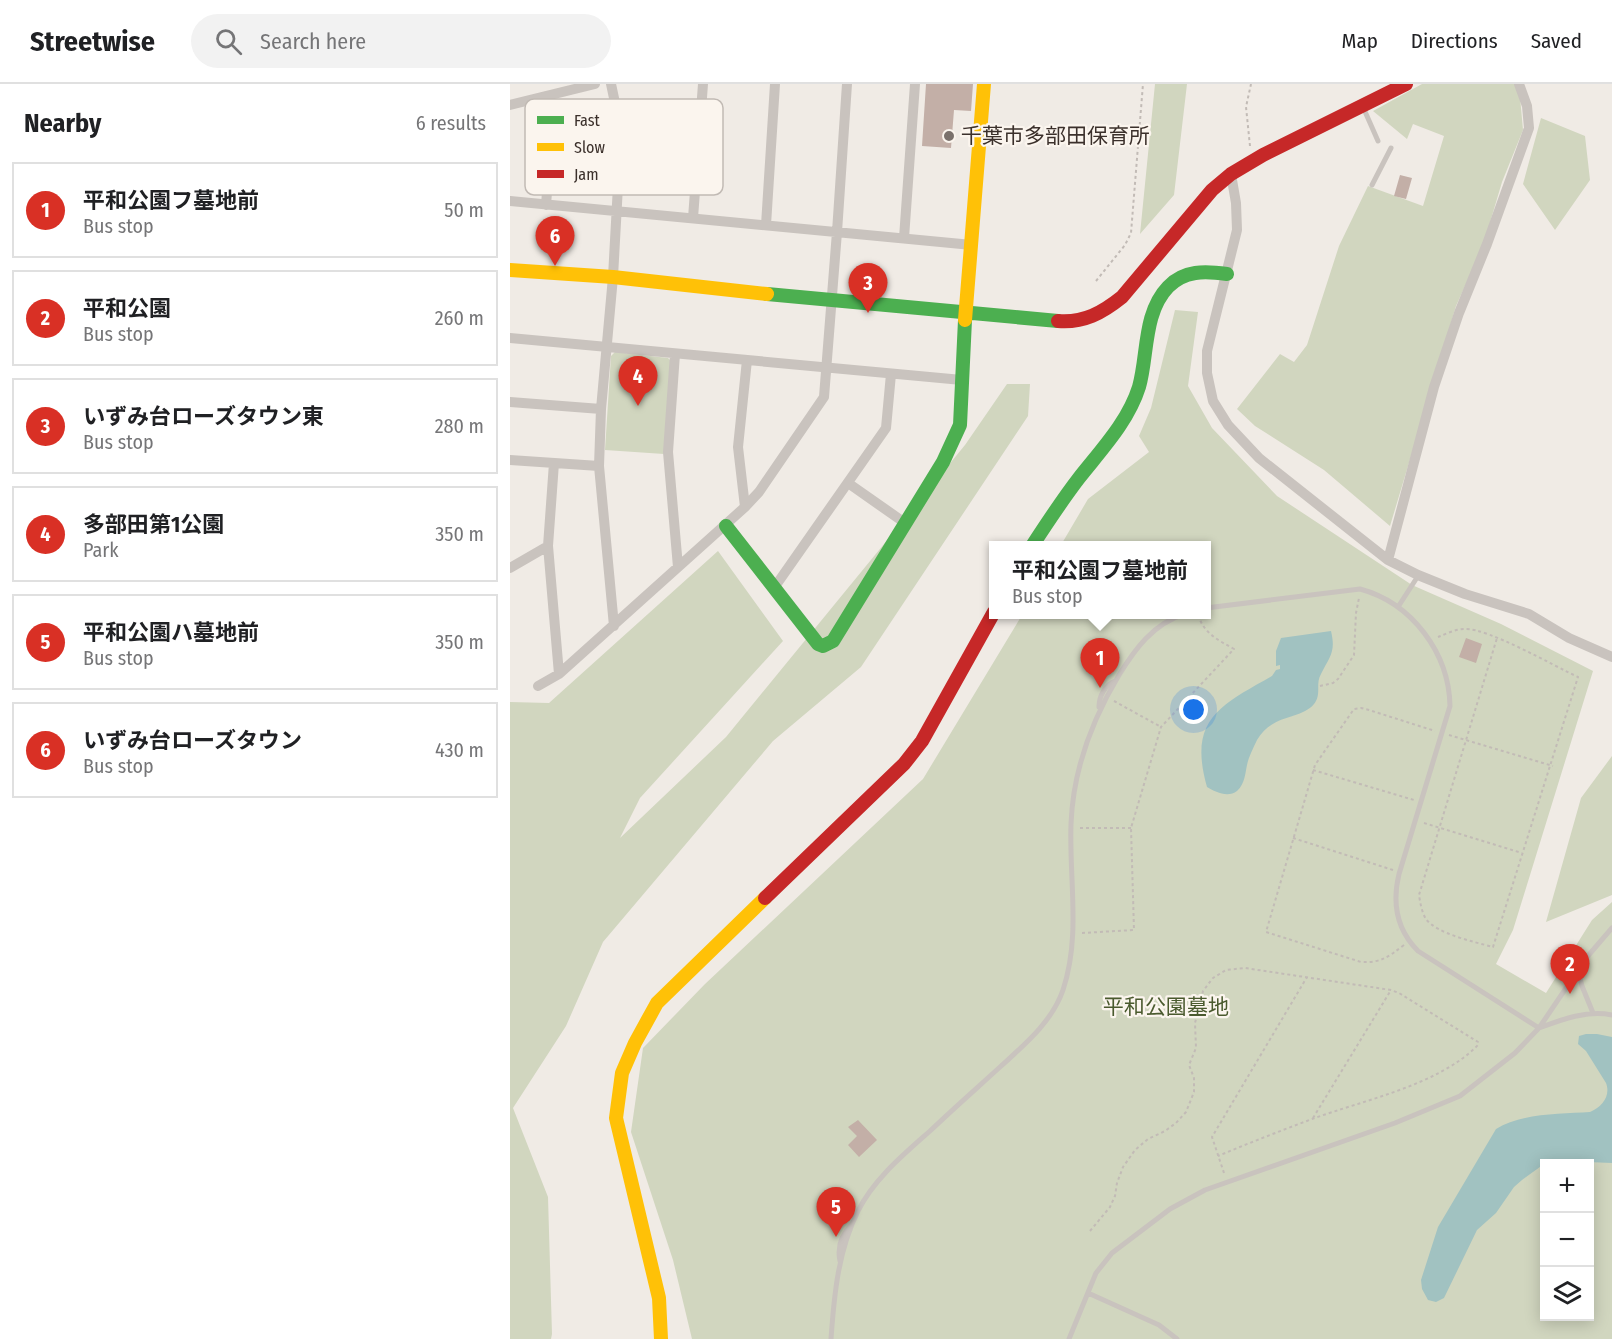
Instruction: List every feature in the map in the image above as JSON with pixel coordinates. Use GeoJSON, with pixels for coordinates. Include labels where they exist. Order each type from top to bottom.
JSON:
{"type":"FeatureCollection","features":[{"type":"Feature","properties":{"kind":"street"},"geometry":{"type":"LineString","coordinates":[[534,99],[596,84]]}},
{"type":"Feature","properties":{"kind":"street"},"geometry":{"type":"LineString","coordinates":[[611,84],[614,99]]}},
{"type":"Feature","properties":{"kind":"street"},"geometry":{"type":"LineString","coordinates":[[702,99],[703,84]]}},
{"type":"Feature","properties":{"kind":"street"},"geometry":{"type":"LineString","coordinates":[[766,225],[775,84]]}},
{"type":"Feature","properties":{"kind":"street"},"geometry":{"type":"LineString","coordinates":[[538,686],[559,674],[745,507],[759,492],[824,397],[847,84]]}},
{"type":"Feature","properties":{"kind":"street"},"geometry":{"type":"LineString","coordinates":[[904,238],[915,84]]}},
{"type":"Feature","properties":{"kind":"street"},"geometry":{"type":"LineString","coordinates":[[726,526],[818,644],[828,645],[833,641],[943,462],[960,425],[965,314],[984,84]]}},
{"type":"Feature","properties":{"kind":"street"},"geometry":{"type":"LineString","coordinates":[[510,270],[613,278],[831,302],[1073,322],[1091,318],[1107,310],[1122,297],[1212,190],[1232,174],[1252,160],[1406,84]]}},
{"type":"Feature","properties":{"kind":"street"},"geometry":{"type":"LineString","coordinates":[[1388,560],[1438,377],[1459,313],[1529,128],[1527,106],[1519,84]]}},
{"type":"Feature","properties":{"kind":"street"},"geometry":{"type":"LineString","coordinates":[[510,105],[525,101]]}},
{"type":"Feature","properties":{"kind":"street"},"geometry":{"type":"LineString","coordinates":[[1232,174],[1237,230],[1207,351],[1207,373],[1213,400],[1228,425],[1259,458],[1388,560],[1465,594],[1529,614],[1569,638],[1612,657]]}},
{"type":"Feature","properties":{"kind":"street"},"geometry":{"type":"LineString","coordinates":[[546,205],[547,195]]}},
{"type":"Feature","properties":{"kind":"street"},"geometry":{"type":"LineString","coordinates":[[614,626],[599,466],[605,347],[613,278],[618,195]]}},
{"type":"Feature","properties":{"kind":"street"},"geometry":{"type":"LineString","coordinates":[[693,218],[695,195]]}},
{"type":"Feature","properties":{"kind":"street"},"geometry":{"type":"LineString","coordinates":[[510,201],[972,245]]}},
{"type":"Feature","properties":{"kind":"street"},"geometry":{"type":"LineString","coordinates":[[1035,541],[1065,497],[1127,416],[1139,387],[1152,317],[1158,300],[1168,287],[1184,275],[1206,271],[1227,274]]}},
{"type":"Feature","properties":{"kind":"street"},"geometry":{"type":"LineString","coordinates":[[510,338],[962,380]]}},
{"type":"Feature","properties":{"kind":"street"},"geometry":{"type":"LineString","coordinates":[[675,354],[668,452],[678,567]]}},
{"type":"Feature","properties":{"kind":"street"},"geometry":{"type":"LineString","coordinates":[[745,507],[738,447],[747,360]]}},
{"type":"Feature","properties":{"kind":"street"},"geometry":{"type":"LineString","coordinates":[[774,588],[886,428],[891,374]]}},
{"type":"Feature","properties":{"kind":"street"},"geometry":{"type":"LineString","coordinates":[[510,402],[601,409]]}},
{"type":"Feature","properties":{"kind":"street"},"geometry":{"type":"LineString","coordinates":[[510,460],[599,466]]}},
{"type":"Feature","properties":{"kind":"street"},"geometry":{"type":"LineString","coordinates":[[554,463],[548,546],[559,674]]}},
{"type":"Feature","properties":{"kind":"street"},"geometry":{"type":"LineString","coordinates":[[848,483],[906,523]]}},
{"type":"Feature","properties":{"kind":"street"},"geometry":{"type":"LineString","coordinates":[[510,568],[548,546]]}},
{"type":"Feature","properties":{"kind":"street"},"geometry":{"type":"LineString","coordinates":[[661,1339],[659,1298],[616,1118],[622,1073],[635,1042],[657,1003],[904,764],[922,741],[989,619]]}},
{"type":"Feature","properties":{"kind":"lane"},"geometry":{"type":"LineString","coordinates":[[1362,105],[1378,141]]}},
{"type":"Feature","properties":{"kind":"lane"},"geometry":{"type":"LineString","coordinates":[[1372,185],[1391,148]]}},
{"type":"Feature","properties":{"kind":"lane"},"geometry":{"type":"LineString","coordinates":[[1398,607],[1418,575]]}},
{"type":"Feature","properties":{"kind":"lane"},"geometry":{"type":"LineString","coordinates":[[1211,607],[1360,589],[1398,607],[1419,626],[1430,640],[1443,666],[1450,689],[1450,706],[1395,889],[1395,903],[1400,926],[1408,942],[1418,951],[1539,1028]]}},
{"type":"Feature","properties":{"kind":"lane"},"geometry":{"type":"LineString","coordinates":[[831,1339],[834,1296],[840,1263],[838,1252],[845,1230],[853,1223],[867,1196],[897,1160],[1039,1030],[1062,994],[1070,968],[1074,933],[1071,828],[1074,797],[1085,745],[1099,709],[1138,645],[1151,633],[1177,619]]}},
{"type":"Feature","properties":{"kind":"lane"},"geometry":{"type":"LineString","coordinates":[[1099,709],[1099,698],[1109,683],[1116,680]]}},
{"type":"Feature","properties":{"kind":"lane"},"geometry":{"type":"LineString","coordinates":[[1069,1339],[1096,1273],[1112,1253],[1170,1209],[1188,1198],[1228,1182],[1395,1123],[1460,1096],[1515,1053],[1539,1028],[1578,970],[1612,928]]}},
{"type":"Feature","properties":{"kind":"lane"},"geometry":{"type":"LineString","coordinates":[[1578,970],[1593,1013]]}},
{"type":"Feature","properties":{"kind":"lane"},"geometry":{"type":"LineString","coordinates":[[1539,1028],[1564,1019],[1593,1013],[1612,1015]]}},
{"type":"Feature","properties":{"kind":"lane"},"geometry":{"type":"LineString","coordinates":[[1088,1293],[1159,1325],[1177,1339]]}},
{"type":"Feature","properties":{"kind":"path"},"geometry":{"type":"LineString","coordinates":[[1096,281],[1125,245],[1131,233],[1143,84]]}},
{"type":"Feature","properties":{"kind":"path"},"geometry":{"type":"LineString","coordinates":[[1251,84],[1246,107],[1252,160]]}},
{"type":"Feature","properties":{"kind":"path"},"geometry":{"type":"LineString","coordinates":[[1320,686],[1333,683],[1338,679],[1354,655],[1356,613],[1360,589]]}},
{"type":"Feature","properties":{"kind":"path"},"geometry":{"type":"LineString","coordinates":[[1074,933],[1134,930],[1131,828],[1161,727],[1234,649],[1211,635],[1198,619]]}},
{"type":"Feature","properties":{"kind":"path"},"geometry":{"type":"LineString","coordinates":[[1430,640],[1465,629],[1476,631],[1497,638],[1578,677],[1493,947],[1452,935],[1426,919],[1419,895],[1497,638]]}},
{"type":"Feature","properties":{"kind":"path"},"geometry":{"type":"LineString","coordinates":[[1106,697],[1161,727]]}},
{"type":"Feature","properties":{"kind":"path"},"geometry":{"type":"LineString","coordinates":[[1408,942],[1385,959],[1375,963],[1361,962],[1266,932],[1313,770],[1320,755],[1354,710],[1370,710],[1553,766]]}},
{"type":"Feature","properties":{"kind":"path"},"geometry":{"type":"LineString","coordinates":[[1313,770],[1421,802]]}},
{"type":"Feature","properties":{"kind":"path"},"geometry":{"type":"LineString","coordinates":[[1416,820],[1522,854]]}},
{"type":"Feature","properties":{"kind":"path"},"geometry":{"type":"LineString","coordinates":[[1071,828],[1131,828]]}},
{"type":"Feature","properties":{"kind":"path"},"geometry":{"type":"LineString","coordinates":[[1293,838],[1400,872]]}},
{"type":"Feature","properties":{"kind":"path"},"geometry":{"type":"LineString","coordinates":[[1090,1231],[1110,1206],[1123,1167],[1135,1149],[1148,1139],[1165,1131],[1186,1112],[1194,1092],[1194,1078],[1190,1065],[1196,1048],[1195,1023],[1203,991],[1213,978],[1226,970],[1245,968],[1391,990],[1478,1042],[1478,1045],[1465,1058],[1421,1081],[1312,1119],[1218,1156]]}},
{"type":"Feature","properties":{"kind":"path"},"geometry":{"type":"LineString","coordinates":[[1228,1182],[1212,1137],[1307,976]]}},
{"type":"Feature","properties":{"kind":"path"},"geometry":{"type":"LineString","coordinates":[[1312,1119],[1391,990]]}},
{"type":"Feature","properties":{"kind":"green space"},"geometry":{"type":"Polygon","coordinates":[[[1155,84],[1187,84],[1174,195],[1140,234],[1155,84]]]}},
{"type":"Feature","properties":{"kind":"green space"},"geometry":{"type":"Polygon","coordinates":[[[1422,84],[1515,84],[1520,97],[1523,130],[1502,182],[1483,246],[1456,306],[1390,526],[1324,470],[1255,426],[1237,409],[1280,354],[1294,362],[1307,345],[1339,246],[1368,186],[1423,206],[1444,136],[1413,124],[1407,139],[1373,111],[1422,84]]]}},
{"type":"Feature","properties":{"kind":"green space"},"geometry":{"type":"Polygon","coordinates":[[[1541,118],[1585,136],[1590,180],[1555,230],[1523,184],[1541,118]]]}},
{"type":"Feature","properties":{"kind":"green space","name":"平和公園墓地"},"geometry":{"type":"Polygon","coordinates":[[[1175,310],[1198,312],[1188,386],[1212,428],[1277,496],[1412,585],[1501,624],[1593,671],[1513,930],[1496,964],[1546,993],[1592,920],[1612,902],[1612,1339],[692,1339],[673,1260],[631,1132],[643,1048],[705,984],[923,779],[1020,619],[1211,619],[1211,541],[1063,541],[1088,499],[1149,452],[1139,436],[1151,408],[1175,310]]]}},
{"type":"Feature","properties":{"kind":"green space"},"geometry":{"type":"Polygon","coordinates":[[[615,352],[668,358],[671,361],[664,454],[605,450],[611,356],[615,352]]]}},
{"type":"Feature","properties":{"kind":"green space"},"geometry":{"type":"Polygon","coordinates":[[[1007,384],[1030,384],[1028,416],[861,667],[773,741],[603,942],[566,1026],[513,1108],[548,1197],[552,1334],[551,1339],[510,1339],[510,702],[549,703],[718,551],[783,641],[640,798],[620,838],[726,737],[965,445],[1007,384]]]}},
{"type":"Feature","properties":{"kind":"green space"},"geometry":{"type":"Polygon","coordinates":[[[1612,756],[1612,895],[1546,922],[1581,798],[1612,756]]]}},
{"type":"Feature","properties":{"kind":"water"},"geometry":{"type":"Polygon","coordinates":[[[1331,631],[1332,649],[1319,678],[1318,696],[1314,704],[1302,713],[1279,721],[1264,731],[1253,748],[1244,781],[1237,791],[1226,794],[1207,787],[1202,764],[1202,746],[1205,730],[1212,718],[1223,707],[1280,669],[1280,665],[1276,666],[1276,651],[1281,638],[1331,631]]]}},
{"type":"Feature","properties":{"kind":"water"},"geometry":{"type":"Polygon","coordinates":[[[1597,1034],[1612,1037],[1612,1163],[1594,1162],[1594,1159],[1540,1159],[1540,1167],[1514,1187],[1496,1213],[1477,1230],[1444,1298],[1436,1302],[1428,1300],[1422,1289],[1421,1280],[1438,1227],[1496,1129],[1529,1117],[1590,1112],[1604,1101],[1607,1092],[1606,1083],[1586,1051],[1578,1044],[1579,1036],[1597,1034]]]}},
{"type":"Feature","properties":{"kind":"building"},"geometry":{"type":"Polygon","coordinates":[[[926,84],[973,84],[971,111],[954,110],[951,148],[922,146],[926,84]]]}},
{"type":"Feature","properties":{"kind":"building"},"geometry":{"type":"Polygon","coordinates":[[[1400,175],[1412,178],[1406,199],[1394,196],[1400,175]]]}},
{"type":"Feature","properties":{"kind":"building"},"geometry":{"type":"Polygon","coordinates":[[[1466,638],[1482,644],[1476,663],[1459,657],[1466,638]]]}},
{"type":"Feature","properties":{"kind":"building"},"geometry":{"type":"Polygon","coordinates":[[[858,1120],[877,1140],[859,1157],[848,1145],[857,1136],[848,1127],[858,1120]]]}},
{"type":"Feature","properties":{"kind":"traffic: fast"},"geometry":{"type":"LineString","coordinates":[[1035,541],[1128,412],[1139,387],[1150,322],[1160,297],[1174,281],[1181,277],[1203,272],[1227,274]]}},
{"type":"Feature","properties":{"kind":"traffic: fast"},"geometry":{"type":"LineString","coordinates":[[767,294],[1058,321]]}},
{"type":"Feature","properties":{"kind":"traffic: fast"},"geometry":{"type":"LineString","coordinates":[[726,526],[818,644],[823,646],[833,641],[943,462],[960,425],[965,320]]}},
{"type":"Feature","properties":{"kind":"traffic: slow"},"geometry":{"type":"LineString","coordinates":[[965,320],[984,84]]}},
{"type":"Feature","properties":{"kind":"traffic: slow"},"geometry":{"type":"LineString","coordinates":[[510,270],[613,277],[767,294]]}},
{"type":"Feature","properties":{"kind":"traffic: slow"},"geometry":{"type":"LineString","coordinates":[[661,1339],[659,1298],[616,1118],[622,1073],[657,1003],[765,898]]}},
{"type":"Feature","properties":{"kind":"traffic: jam"},"geometry":{"type":"LineString","coordinates":[[1058,321],[1084,319],[1107,308],[1122,297],[1212,190],[1231,174],[1263,155],[1406,84]]}},
{"type":"Feature","properties":{"kind":"traffic: jam"},"geometry":{"type":"LineString","coordinates":[[765,898],[904,764],[922,741],[990,619]]}},
{"type":"Feature","properties":{"kind":"place","name":"千葉市多部田保育所"},"geometry":{"type":"Point","coordinates":[949,136]}},
{"type":"Feature","properties":{"kind":"place","name":"いずみ台ローズタウン"},"geometry":{"type":"Point","coordinates":[555,266]}},
{"type":"Feature","properties":{"kind":"place","name":"いずみ台ローズタウン東"},"geometry":{"type":"Point","coordinates":[868,313]}},
{"type":"Feature","properties":{"kind":"place","name":"多部田第1公園"},"geometry":{"type":"Point","coordinates":[638,406]}},
{"type":"Feature","properties":{"kind":"place","name":"平和公園フ墓地前"},"geometry":{"type":"Point","coordinates":[1100,688]}},
{"type":"Feature","properties":{"kind":"place","name":"平和公園"},"geometry":{"type":"Point","coordinates":[1570,994]}},
{"type":"Feature","properties":{"kind":"place","name":"平和公園ハ墓地前"},"geometry":{"type":"Point","coordinates":[836,1237]}}]}
